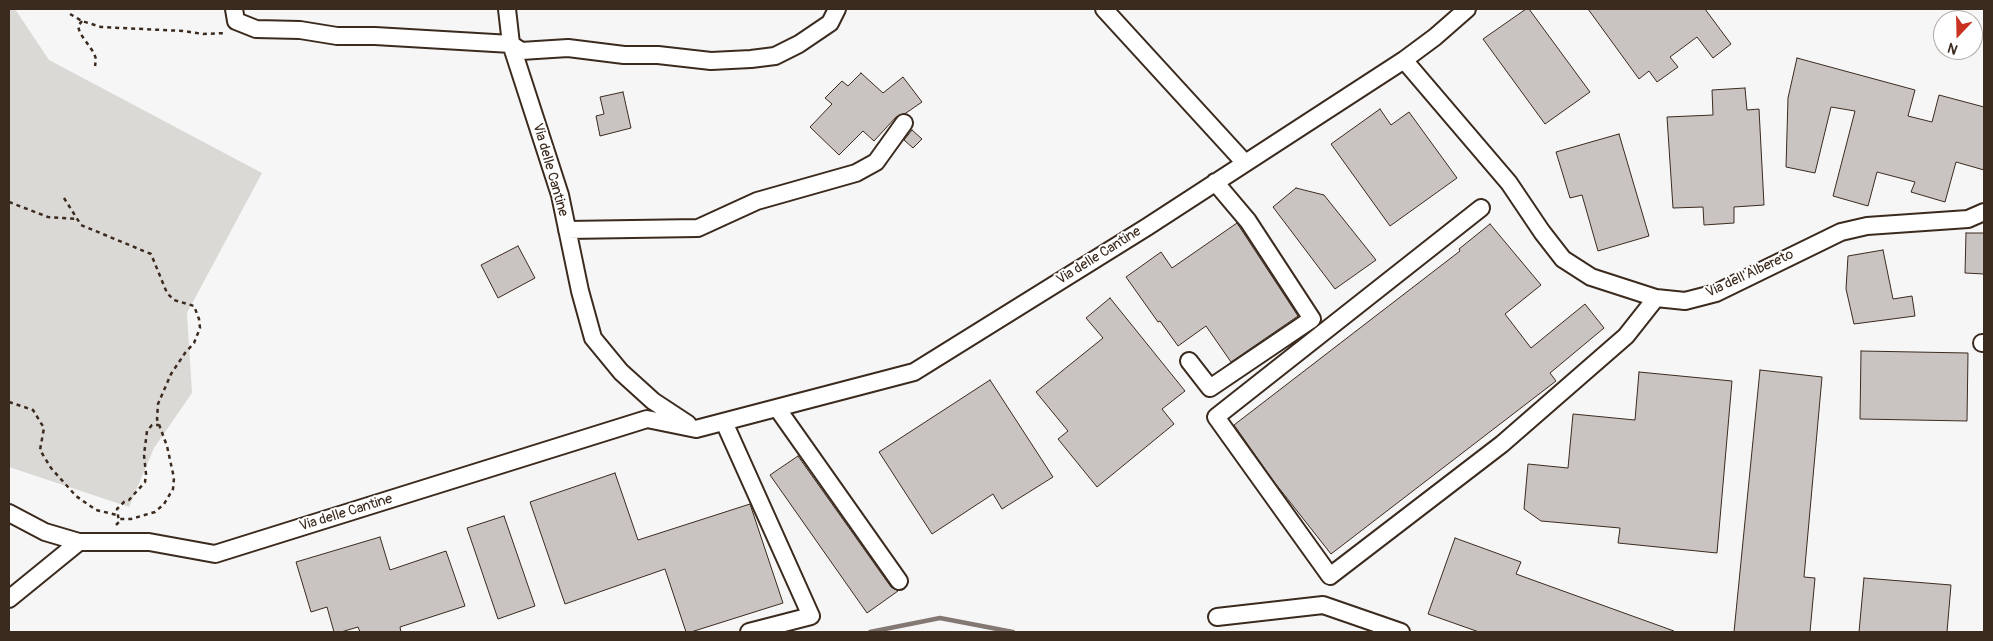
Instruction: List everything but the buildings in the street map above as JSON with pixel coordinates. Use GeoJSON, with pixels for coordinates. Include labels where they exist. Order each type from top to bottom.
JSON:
{"type":"FeatureCollection","features":[{"type":"Feature","properties":{"kind":"street"},"geometry":{"type":"LineString","coordinates":[[234,9],[236,21],[256,28],[300,30],[338,36],[375,36],[511,44],[521,50],[568,48],[624,55],[658,55],[711,60],[775,56],[799,44],[830,23],[838,9]]}},
{"type":"Feature","properties":{"kind":"street","name":"Via delle Cantine"},"geometry":{"type":"LineString","coordinates":[[507,9],[511,44],[560,195],[580,291],[594,338],[627,377],[654,401],[696,429]]}},
{"type":"Feature","properties":{"kind":"street"},"geometry":{"type":"LineString","coordinates":[[1104,9],[1245,163]]}},
{"type":"Feature","properties":{"kind":"street","name":"Via delle Cantine"},"geometry":{"type":"LineString","coordinates":[[9,513],[45,532],[79,542],[149,542],[215,554],[647,419],[696,429],[914,372],[1216,182],[1404,60],[1468,9]]}},
{"type":"Feature","properties":{"kind":"street","name":"Via dell'Albereto"},"geometry":{"type":"LineString","coordinates":[[1404,60],[1510,183],[1542,232],[1563,259],[1591,277],[1656,298],[1686,301],[1716,293],[1841,232],[1868,226],[1968,219],[1984,212]]}},
{"type":"Feature","properties":{"kind":"street"},"geometry":{"type":"LineString","coordinates":[[567,230],[698,228],[757,201],[856,173],[876,162],[904,123]]}},
{"type":"Feature","properties":{"kind":"street"},"geometry":{"type":"LineString","coordinates":[[1189,361],[1210,388],[1312,319],[1248,221],[1216,182]]}},
{"type":"Feature","properties":{"kind":"street"},"geometry":{"type":"LineString","coordinates":[[1481,208],[1216,417],[1330,576],[1502,444],[1626,336],[1656,298]]}},
{"type":"Feature","properties":{"kind":"street"},"geometry":{"type":"LineString","coordinates":[[777,408],[899,581]]}},
{"type":"Feature","properties":{"kind":"street"},"geometry":{"type":"LineString","coordinates":[[724,422],[811,616],[749,632]]}},
{"type":"Feature","properties":{"kind":"street"},"geometry":{"type":"LineString","coordinates":[[9,599],[79,542]]}},
{"type":"Feature","properties":{"kind":"street"},"geometry":{"type":"LineString","coordinates":[[1218,617],[1323,605],[1401,632]]}},
{"type":"Feature","properties":{"kind":"path"},"geometry":{"type":"LineString","coordinates":[[70,14],[82,22],[101,27],[183,31],[203,34],[240,29],[245,24]]}},
{"type":"Feature","properties":{"kind":"path"},"geometry":{"type":"LineString","coordinates":[[82,22],[78,26],[80,33],[94,53],[96,59],[95,66]]}},
{"type":"Feature","properties":{"kind":"path"},"geometry":{"type":"LineString","coordinates":[[64,198],[76,219],[87,228],[133,245],[151,254],[167,293],[174,300],[194,306],[199,319],[200,328],[198,336],[164,388],[158,404],[157,419],[168,446],[174,478],[173,489],[170,496],[155,512],[131,519],[118,519]]}},
{"type":"Feature","properties":{"kind":"path"},"geometry":{"type":"LineString","coordinates":[[9,202],[48,217],[76,219]]}},
{"type":"Feature","properties":{"kind":"path"},"geometry":{"type":"LineString","coordinates":[[9,402],[33,410],[44,428],[40,450],[51,468],[76,496],[96,510],[117,515],[117,509],[129,500],[145,482],[144,455],[147,431],[152,425],[159,425]]}},
{"type":"Feature","properties":{"kind":"shaded area"},"geometry":{"type":"Polygon","coordinates":[[[9,9],[15,9],[49,60],[262,173],[187,313],[192,393],[154,448],[129,507],[9,467],[9,9]]]}},
{"type":"Feature","properties":{"kind":"waterway"},"geometry":{"type":"LineString","coordinates":[[870,632],[940,618],[1013,632]]}}]}
